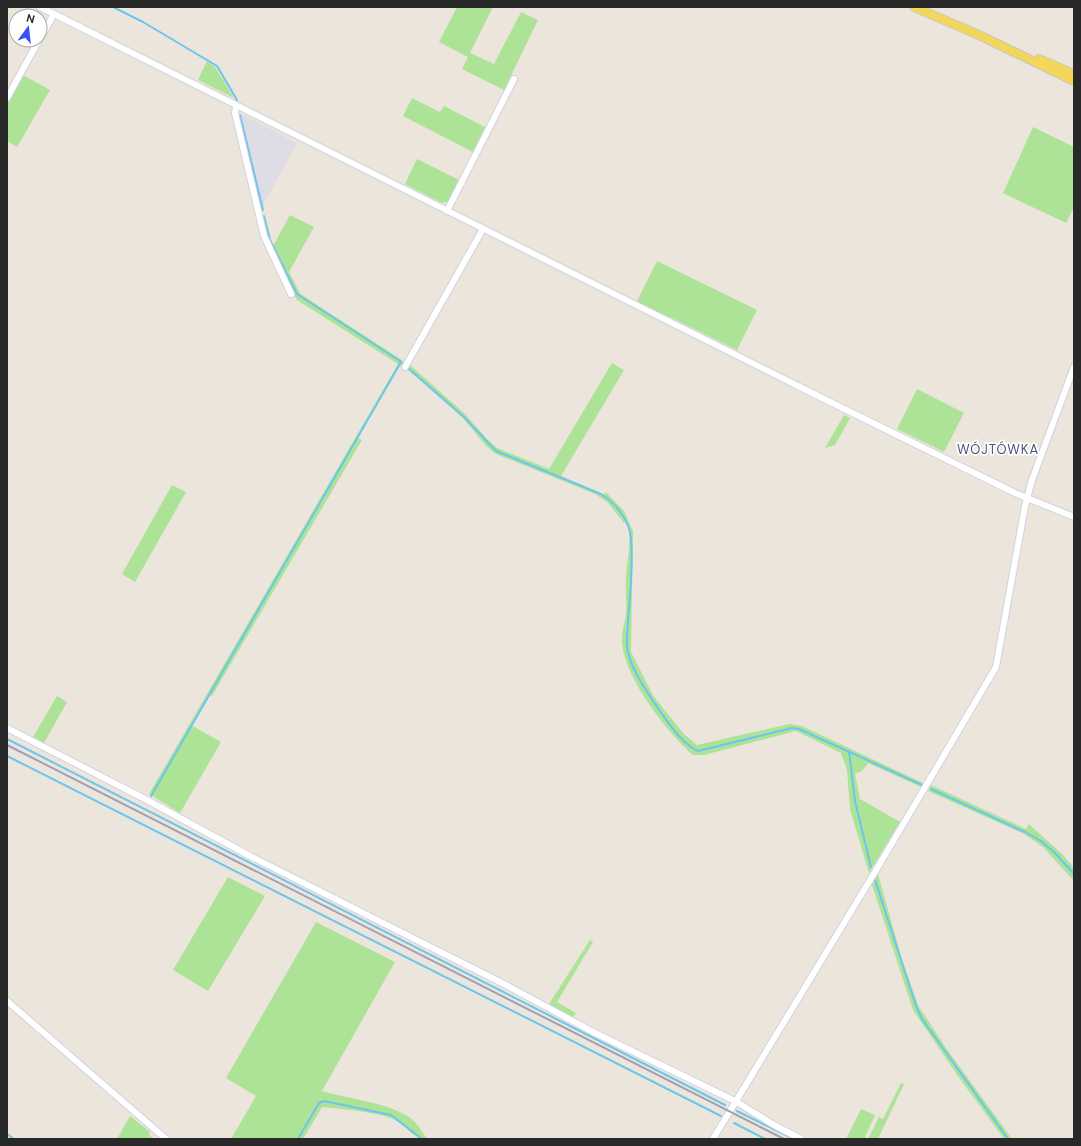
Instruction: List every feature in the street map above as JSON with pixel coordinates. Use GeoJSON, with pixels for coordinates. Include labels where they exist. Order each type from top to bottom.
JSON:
{"type":"FeatureCollection","features":[{"type":"Feature","properties":{"kind":"main road"},"geometry":{"type":"LineString","coordinates":[[914,7],[1074,74]]}},
{"type":"Feature","properties":{"kind":"main road"},"geometry":{"type":"LineString","coordinates":[[979,35],[1074,81]]}},
{"type":"Feature","properties":{"kind":"street"},"geometry":{"type":"LineString","coordinates":[[40,7],[835,404],[1027,497],[1074,518]]}},
{"type":"Feature","properties":{"kind":"street"},"geometry":{"type":"LineString","coordinates":[[48,25],[54,14]]}},
{"type":"Feature","properties":{"kind":"street"},"geometry":{"type":"LineString","coordinates":[[7,98],[35,48]]}},
{"type":"Feature","properties":{"kind":"street"},"geometry":{"type":"LineString","coordinates":[[447,211],[514,79]]}},
{"type":"Feature","properties":{"kind":"street"},"geometry":{"type":"LineString","coordinates":[[236,106],[235,113],[264,236],[291,294]]}},
{"type":"Feature","properties":{"kind":"street"},"geometry":{"type":"LineString","coordinates":[[405,367],[483,229]]}},
{"type":"Feature","properties":{"kind":"street"},"geometry":{"type":"LineString","coordinates":[[713,1139],[991,677],[999,654],[1027,497],[1040,457],[1074,367]]}},
{"type":"Feature","properties":{"kind":"street"},"geometry":{"type":"LineString","coordinates":[[7,728],[145,798],[229,845],[500,982],[595,1033],[735,1101],[774,1125],[801,1139]]}},
{"type":"Feature","properties":{"kind":"street"},"geometry":{"type":"LineString","coordinates":[[7,1001],[166,1139]]}},
{"type":"Feature","properties":{"kind":"shaded area"},"geometry":{"type":"Polygon","coordinates":[[[239,113],[297,143],[261,209],[254,180],[239,113]]]}},
{"type":"Feature","properties":{"kind":"green space"},"geometry":{"type":"Polygon","coordinates":[[[457,7],[493,7],[470,53],[494,64],[521,12],[538,20],[504,90],[462,69],[468,57],[439,42],[457,7]]]}},
{"type":"Feature","properties":{"kind":"green space"},"geometry":{"type":"Polygon","coordinates":[[[207,61],[215,67],[234,98],[198,80],[207,61]]]}},
{"type":"Feature","properties":{"kind":"green space"},"geometry":{"type":"Polygon","coordinates":[[[23,75],[50,90],[17,147],[7,141],[7,103],[23,75]]]}},
{"type":"Feature","properties":{"kind":"green space"},"geometry":{"type":"Polygon","coordinates":[[[412,98],[440,112],[444,106],[485,127],[473,152],[403,116],[412,98]]]}},
{"type":"Feature","properties":{"kind":"green space"},"geometry":{"type":"Polygon","coordinates":[[[1033,127],[1074,147],[1074,207],[1066,223],[1003,193],[1033,127]]]}},
{"type":"Feature","properties":{"kind":"green space"},"geometry":{"type":"Polygon","coordinates":[[[417,159],[459,180],[449,201],[442,203],[405,184],[417,159]]]}},
{"type":"Feature","properties":{"kind":"green space"},"geometry":{"type":"Polygon","coordinates":[[[290,215],[314,227],[289,272],[300,293],[402,360],[401,363],[403,364],[402,366],[399,365],[358,438],[362,440],[212,696],[209,694],[191,725],[221,742],[180,813],[149,794],[398,364],[297,300],[272,248],[290,215]]]}},
{"type":"Feature","properties":{"kind":"green space"},"geometry":{"type":"Polygon","coordinates":[[[657,261],[757,310],[737,350],[670,317],[668,319],[636,303],[657,261]]]}},
{"type":"Feature","properties":{"kind":"green space"},"geometry":{"type":"Polygon","coordinates":[[[612,363],[624,370],[561,476],[604,495],[606,492],[624,511],[633,531],[631,652],[654,697],[684,734],[697,745],[790,724],[802,726],[923,783],[921,787],[868,763],[862,771],[855,774],[860,799],[900,822],[869,873],[850,809],[847,770],[841,753],[796,731],[704,755],[693,755],[682,745],[647,701],[629,668],[624,652],[622,635],[626,614],[626,582],[629,548],[629,533],[626,520],[624,523],[608,503],[595,494],[496,454],[487,447],[463,418],[407,369],[410,365],[464,413],[497,448],[549,469],[612,363]]]}},
{"type":"Feature","properties":{"kind":"green space"},"geometry":{"type":"Polygon","coordinates":[[[917,389],[964,413],[944,452],[897,429],[917,389]]]}},
{"type":"Feature","properties":{"kind":"green space"},"geometry":{"type":"Polygon","coordinates":[[[844,415],[850,418],[835,445],[825,448],[844,415]]]}},
{"type":"Feature","properties":{"kind":"green space"},"geometry":{"type":"Polygon","coordinates":[[[172,485],[186,492],[135,582],[122,574],[172,485]]]}},
{"type":"Feature","properties":{"kind":"green space"},"geometry":{"type":"Polygon","coordinates":[[[57,696],[67,702],[44,743],[33,737],[57,696]]]}},
{"type":"Feature","properties":{"kind":"green space"},"geometry":{"type":"Polygon","coordinates":[[[931,785],[1026,829],[1029,824],[1063,855],[1074,868],[1074,881],[1043,847],[1024,834],[928,791],[931,785]]]}},
{"type":"Feature","properties":{"kind":"green space"},"geometry":{"type":"Polygon","coordinates":[[[878,874],[901,956],[918,1005],[946,1048],[1012,1139],[1004,1139],[958,1076],[913,1010],[872,885],[878,874]]]}},
{"type":"Feature","properties":{"kind":"green space"},"geometry":{"type":"Polygon","coordinates":[[[228,877],[265,896],[208,991],[173,970],[228,877]]]}},
{"type":"Feature","properties":{"kind":"green space"},"geometry":{"type":"Polygon","coordinates":[[[316,922],[395,962],[322,1091],[394,1109],[413,1120],[428,1139],[414,1135],[400,1123],[388,1117],[360,1111],[322,1107],[303,1139],[231,1139],[256,1096],[226,1078],[316,922]]]}},
{"type":"Feature","properties":{"kind":"green space"},"geometry":{"type":"Polygon","coordinates":[[[590,940],[593,942],[557,1002],[576,1013],[573,1017],[549,1004],[590,940]]]}},
{"type":"Feature","properties":{"kind":"green space"},"geometry":{"type":"Polygon","coordinates":[[[901,1083],[904,1084],[878,1139],[868,1139],[879,1117],[883,1119],[901,1083]]]}},
{"type":"Feature","properties":{"kind":"green space"},"geometry":{"type":"Polygon","coordinates":[[[861,1109],[875,1115],[864,1139],[846,1139],[861,1109]]]}},
{"type":"Feature","properties":{"kind":"green space"},"geometry":{"type":"Polygon","coordinates":[[[130,1116],[150,1132],[149,1135],[154,1139],[117,1139],[130,1116]]]}},
{"type":"Feature","properties":{"kind":"waterway"},"geometry":{"type":"LineString","coordinates":[[113,7],[143,22],[217,66],[237,100]]}},
{"type":"Feature","properties":{"kind":"waterway"},"geometry":{"type":"LineString","coordinates":[[240,115],[263,210]]}},
{"type":"Feature","properties":{"kind":"waterway"},"geometry":{"type":"LineString","coordinates":[[264,216],[270,240],[297,294],[403,363]]}},
{"type":"Feature","properties":{"kind":"waterway"},"geometry":{"type":"LineString","coordinates":[[151,796],[401,362]]}},
{"type":"Feature","properties":{"kind":"waterway"},"geometry":{"type":"LineString","coordinates":[[408,368],[464,417],[496,451],[601,494],[619,510],[626,520],[630,532],[632,551],[627,641],[630,661],[638,677],[662,714],[687,744],[698,751],[792,728],[799,729],[922,785]]}},
{"type":"Feature","properties":{"kind":"waterway"},"geometry":{"type":"LineString","coordinates":[[7,739],[725,1105]]}},
{"type":"Feature","properties":{"kind":"waterway"},"geometry":{"type":"LineString","coordinates":[[849,751],[855,801],[871,867]]}},
{"type":"Feature","properties":{"kind":"waterway"},"geometry":{"type":"LineString","coordinates":[[7,756],[721,1116]]}},
{"type":"Feature","properties":{"kind":"waterway"},"geometry":{"type":"LineString","coordinates":[[931,789],[1025,832],[1041,841],[1055,853],[1074,874]]}},
{"type":"Feature","properties":{"kind":"waterway"},"geometry":{"type":"LineString","coordinates":[[875,880],[916,1006],[922,1019],[1008,1139]]}},
{"type":"Feature","properties":{"kind":"waterway"},"geometry":{"type":"LineString","coordinates":[[298,1139],[319,1103],[324,1101],[391,1115],[422,1139]]}},
{"type":"Feature","properties":{"kind":"waterway"},"geometry":{"type":"LineString","coordinates":[[737,1111],[794,1139]]}},
{"type":"Feature","properties":{"kind":"waterway"},"geometry":{"type":"LineString","coordinates":[[734,1123],[765,1139]]}},
{"type":"Feature","properties":{"kind":"waterway"},"geometry":{"type":"LineString","coordinates":[[7,1134],[14,1139]]}},
{"type":"Feature","properties":{"kind":"railway"},"geometry":{"type":"LineString","coordinates":[[7,745],[784,1139]]}},
{"type":"Feature","properties":{"kind":"district","name":"WÓJTÓWKA"},"geometry":{"type":"Point","coordinates":[998,449]}}]}
